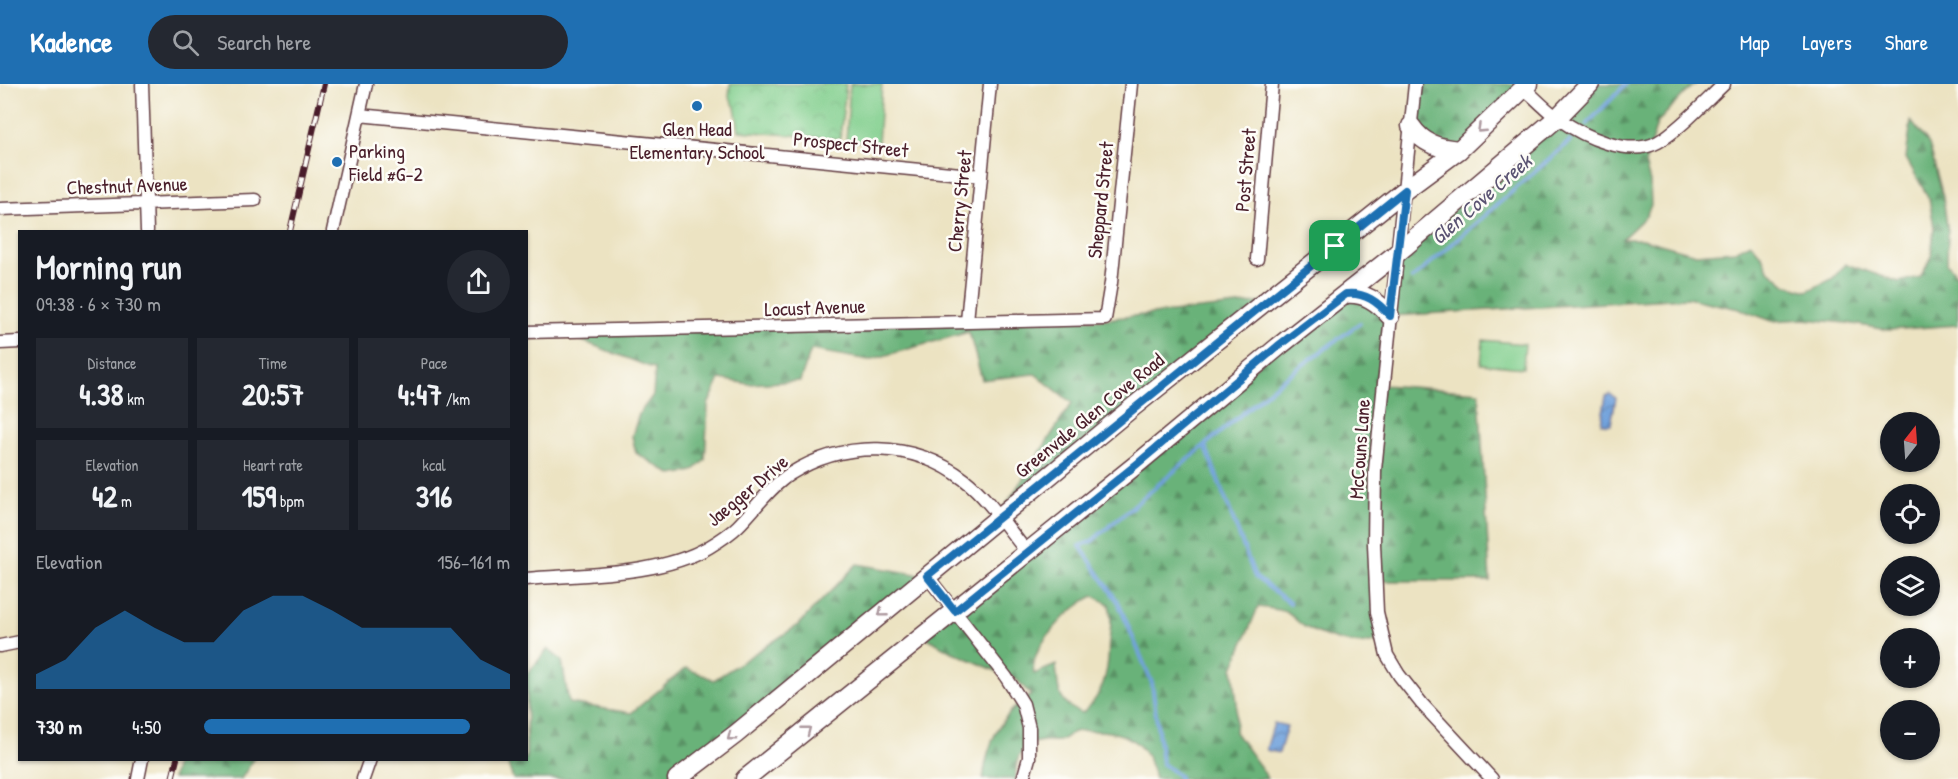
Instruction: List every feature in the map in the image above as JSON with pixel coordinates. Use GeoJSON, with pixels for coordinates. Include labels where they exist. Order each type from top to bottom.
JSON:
{"type":"FeatureCollection","features":[{"type":"Feature","properties":{"kind":"main road"},"geometry":{"type":"LineString","coordinates":[[745,779],[1137,464],[1278,346],[1396,254],[1557,118],[1590,84]]}},
{"type":"Feature","properties":{"kind":"main road","name":"Greenvale Glen Cove Road"},"geometry":{"type":"LineString","coordinates":[[677,779],[736,734],[998,517],[1405,190],[1459,150],[1526,86]]}},
{"type":"Feature","properties":{"kind":"main road"},"geometry":{"type":"LineString","coordinates":[[1411,126],[1421,139],[1428,143],[1446,149],[1459,150]]}},
{"type":"Feature","properties":{"kind":"main road"},"geometry":{"type":"LineString","coordinates":[[1346,294],[1353,293],[1370,298],[1390,316]]}},
{"type":"Feature","properties":{"kind":"street"},"geometry":{"type":"LineString","coordinates":[[142,84],[147,230]]}},
{"type":"Feature","properties":{"kind":"street","name":"Cherry Street"},"geometry":{"type":"LineString","coordinates":[[967,321],[990,84]]}},
{"type":"Feature","properties":{"kind":"street","name":"Sheppard Street"},"geometry":{"type":"LineString","coordinates":[[1105,319],[1112,283],[1131,84]]}},
{"type":"Feature","properties":{"kind":"street","name":"Post Street"},"geometry":{"type":"LineString","coordinates":[[1257,259],[1272,84]]}},
{"type":"Feature","properties":{"kind":"street","name":"McCouns Lane"},"geometry":{"type":"LineString","coordinates":[[1415,84],[1374,470],[1377,602],[1382,640],[1399,675],[1422,704],[1492,779]]}},
{"type":"Feature","properties":{"kind":"street"},"geometry":{"type":"LineString","coordinates":[[1526,86],[1557,118],[1589,136],[1623,147],[1649,146],[1659,141],[1724,84]]}},
{"type":"Feature","properties":{"kind":"street"},"geometry":{"type":"LineString","coordinates":[[333,230],[366,86]]}},
{"type":"Feature","properties":{"kind":"street","name":"Prospect Street"},"geometry":{"type":"LineString","coordinates":[[359,115],[981,176]]}},
{"type":"Feature","properties":{"kind":"street","name":"Chestnut Avenue"},"geometry":{"type":"LineString","coordinates":[[0,209],[255,200]]}},
{"type":"Feature","properties":{"kind":"street","name":"Locust Avenue"},"geometry":{"type":"LineString","coordinates":[[528,332],[1105,319]]}},
{"type":"Feature","properties":{"kind":"street"},"geometry":{"type":"LineString","coordinates":[[0,343],[18,342]]}},
{"type":"Feature","properties":{"kind":"street","name":"Jaegger Drive"},"geometry":{"type":"LineString","coordinates":[[528,579],[639,569],[664,565],[690,556],[709,547],[737,528],[789,475],[819,459],[850,450],[874,448],[902,451],[929,459],[951,470],[966,481],[1027,552]]}},
{"type":"Feature","properties":{"kind":"street"},"geometry":{"type":"LineString","coordinates":[[927,576],[1006,677],[1023,704],[1029,728],[1029,758],[1023,779]]}},
{"type":"Feature","properties":{"kind":"street"},"geometry":{"type":"LineString","coordinates":[[0,646],[18,642]]}},
{"type":"Feature","properties":{"kind":"street"},"geometry":{"type":"LineString","coordinates":[[138,779],[142,761]]}},
{"type":"Feature","properties":{"kind":"street"},"geometry":{"type":"LineString","coordinates":[[363,779],[369,761]]}},
{"type":"Feature","properties":{"kind":"green space"},"geometry":{"type":"Polygon","coordinates":[[[730,84],[846,84],[840,139],[739,131],[735,107],[729,97],[730,84]]]}},
{"type":"Feature","properties":{"kind":"green space"},"geometry":{"type":"Polygon","coordinates":[[[850,84],[882,84],[878,143],[846,140],[850,84]]]}},
{"type":"Feature","properties":{"kind":"green space"},"geometry":{"type":"Polygon","coordinates":[[[1415,84],[1528,84],[1459,150],[1411,129],[1415,84]]]}},
{"type":"Feature","properties":{"kind":"green space"},"geometry":{"type":"Polygon","coordinates":[[[1594,84],[1696,84],[1657,123],[1645,164],[1650,182],[1651,205],[1646,216],[1622,239],[1642,239],[1696,254],[1735,251],[1751,243],[1762,256],[1768,269],[1787,285],[1807,291],[1832,279],[1846,264],[1899,282],[1920,277],[1931,259],[1934,226],[1929,199],[1906,158],[1911,121],[1929,144],[1943,197],[1948,232],[1947,263],[1958,276],[1958,325],[1888,330],[1804,319],[1772,321],[1739,309],[1687,298],[1391,316],[1383,385],[1479,392],[1490,581],[1376,581],[1382,640],[1373,642],[1353,643],[1323,635],[1305,627],[1286,612],[1258,607],[1233,668],[1237,703],[1235,732],[1267,779],[1155,779],[1148,758],[1136,743],[1119,734],[1086,731],[1074,732],[1058,741],[1036,742],[1025,748],[1018,758],[1016,779],[983,779],[988,753],[997,731],[1011,712],[1031,695],[1017,680],[948,650],[924,636],[1345,294],[1385,309],[1396,254],[1594,84]],[[1094,596],[1074,609],[1063,618],[1044,641],[1034,664],[1034,674],[1056,665],[1060,695],[1068,705],[1082,713],[1101,690],[1105,675],[1111,627],[1109,604],[1094,596]]]}},
{"type":"Feature","properties":{"kind":"green space"},"geometry":{"type":"Polygon","coordinates":[[[1266,302],[998,517],[1072,403],[1035,374],[982,380],[969,332],[869,360],[811,350],[800,381],[749,384],[720,379],[708,405],[705,460],[693,471],[672,475],[636,453],[632,436],[639,414],[653,395],[655,369],[559,332],[1105,319],[1266,302]]]}},
{"type":"Feature","properties":{"kind":"green space"},"geometry":{"type":"Polygon","coordinates":[[[1483,340],[1525,344],[1523,368],[1481,364],[1483,340]]]}},
{"type":"Feature","properties":{"kind":"green space"},"geometry":{"type":"Polygon","coordinates":[[[857,564],[927,576],[677,779],[513,779],[507,761],[528,761],[528,673],[548,649],[562,661],[569,703],[631,713],[686,668],[714,680],[797,626],[857,564]]]}},
{"type":"Feature","properties":{"kind":"green space"},"geometry":{"type":"Polygon","coordinates":[[[176,761],[253,761],[241,779],[172,779],[176,761]]]}},
{"type":"Feature","properties":{"kind":"water"},"geometry":{"type":"Polygon","coordinates":[[[1610,394],[1616,398],[1611,424],[1607,425],[1601,423],[1606,396],[1610,394]]]}},
{"type":"Feature","properties":{"kind":"water"},"geometry":{"type":"Polygon","coordinates":[[[1274,723],[1287,726],[1279,753],[1266,750],[1274,723]]]}},
{"type":"Feature","properties":{"kind":"waterway","name":"Glen Cove Creek"},"geometry":{"type":"LineString","coordinates":[[1587,124],[1626,84]]}},
{"type":"Feature","properties":{"kind":"waterway","name":"Glen Cove Creek"},"geometry":{"type":"LineString","coordinates":[[1412,279],[1570,141]]}},
{"type":"Feature","properties":{"kind":"waterway","name":"Glen Cove Creek"},"geometry":{"type":"LineString","coordinates":[[1179,779],[1179,776],[1162,763],[1152,683],[1118,602],[1080,546],[1092,541],[1278,383],[1360,323]]}},
{"type":"Feature","properties":{"kind":"waterway"},"geometry":{"type":"LineString","coordinates":[[1205,445],[1255,577],[1290,603]]}},
{"type":"Feature","properties":{"kind":"railway"},"geometry":{"type":"LineString","coordinates":[[290,230],[324,84]]}},
{"type":"Feature","properties":{"kind":"railway"},"geometry":{"type":"LineString","coordinates":[[172,779],[176,761]]}},
{"type":"Feature","properties":{"kind":"place","name":"Glen Head Elementary School"},"geometry":{"type":"Point","coordinates":[697,106]}},
{"type":"Feature","properties":{"kind":"place","name":"Parking Field #G-2"},"geometry":{"type":"Point","coordinates":[337,162]}},
{"type":"Feature","properties":{"kind":"route"},"geometry":{"type":"LineString","coordinates":[[1405,190],[1390,316],[1370,298],[1353,293],[1346,294],[1278,346],[955,611],[927,576],[1335,246],[1405,190]]}}]}
